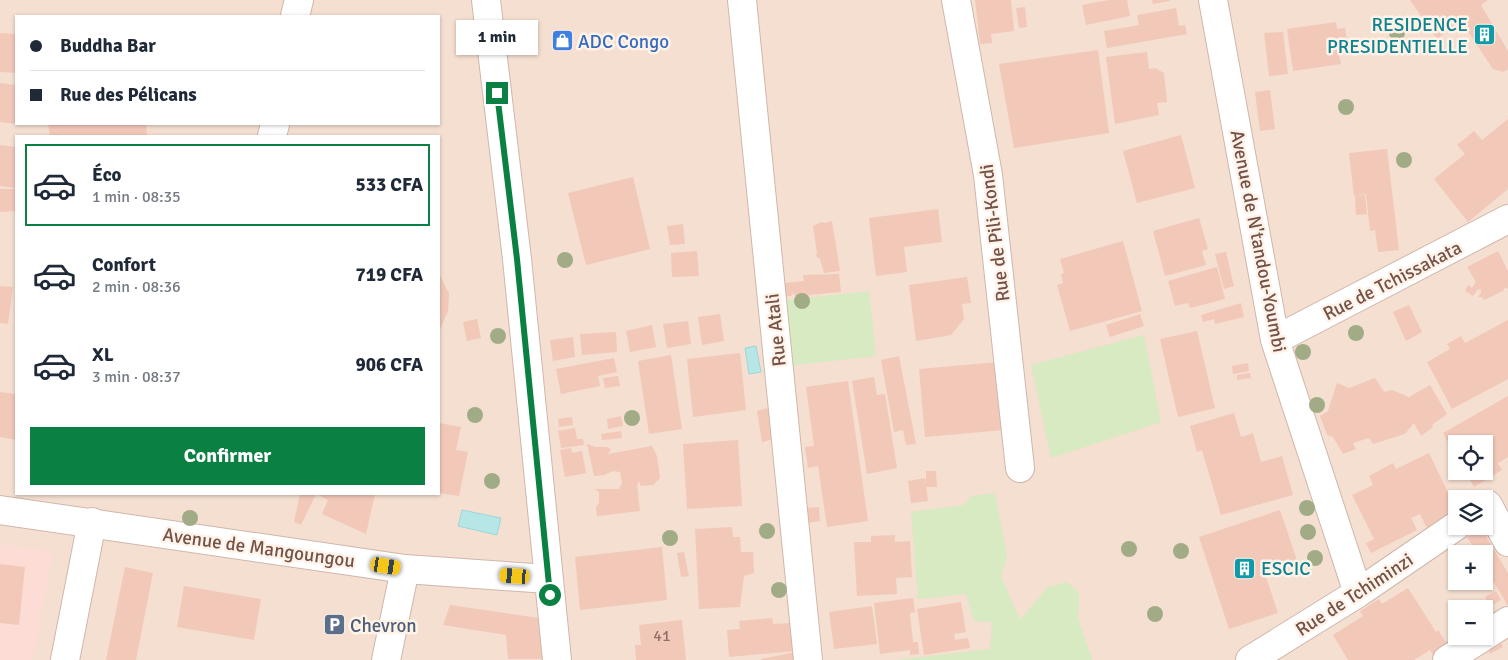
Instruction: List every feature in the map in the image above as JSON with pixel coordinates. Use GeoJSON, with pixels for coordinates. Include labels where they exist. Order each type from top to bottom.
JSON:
{"type":"FeatureCollection","features":[{"type":"Feature","properties":{"kind":"street"},"geometry":{"type":"LineString","coordinates":[[295,15],[298,0]]}},
{"type":"Feature","properties":{"kind":"street"},"geometry":{"type":"LineString","coordinates":[[486,0],[517,259],[557,660]]}},
{"type":"Feature","properties":{"kind":"street","name":"Rue Atali"},"geometry":{"type":"LineString","coordinates":[[742,0],[808,660]]}},
{"type":"Feature","properties":{"kind":"street","name":"Rue de Pili-Kondi"},"geometry":{"type":"LineString","coordinates":[[956,0],[988,175],[1020,468]]}},
{"type":"Feature","properties":{"kind":"street","name":"Avenue de N'tandou-Youmbi"},"geometry":{"type":"LineString","coordinates":[[1213,0],[1275,340],[1358,593]]}},
{"type":"Feature","properties":{"kind":"street","name":"Rue de Tchissakata"},"geometry":{"type":"LineString","coordinates":[[1275,340],[1508,219]]}},
{"type":"Feature","properties":{"kind":"street"},"geometry":{"type":"LineString","coordinates":[[1493,502],[1508,542]]}},
{"type":"Feature","properties":{"kind":"street","name":"Avenue de Mangoungou"},"geometry":{"type":"LineString","coordinates":[[0,510],[405,569],[548,579]]}},
{"type":"Feature","properties":{"kind":"street"},"geometry":{"type":"LineString","coordinates":[[64,660],[92,522]]}},
{"type":"Feature","properties":{"kind":"street","name":"Rue de Tchiminzi"},"geometry":{"type":"LineString","coordinates":[[1250,660],[1358,593],[1448,531]]}},
{"type":"Feature","properties":{"kind":"street"},"geometry":{"type":"LineString","coordinates":[[386,660],[405,569]]}},
{"type":"Feature","properties":{"kind":"street"},"geometry":{"type":"LineString","coordinates":[[1447,660],[1508,621]]}},
{"type":"Feature","properties":{"kind":"shaded area"},"geometry":{"type":"Polygon","coordinates":[[[0,0],[1508,0],[1508,660],[0,660],[0,0]]]}},
{"type":"Feature","properties":{"kind":"shaded area"},"geometry":{"type":"Polygon","coordinates":[[[0,544],[53,552],[33,660],[0,660],[0,544]]]}},
{"type":"Feature","properties":{"kind":"green space"},"geometry":{"type":"Polygon","coordinates":[[[869,291],[876,356],[787,366],[780,301],[869,291]]]}},
{"type":"Feature","properties":{"kind":"green space"},"geometry":{"type":"Polygon","coordinates":[[[1144,335],[1161,422],[1051,458],[1031,365],[1144,335]]]}},
{"type":"Feature","properties":{"kind":"green space"},"geometry":{"type":"Polygon","coordinates":[[[995,493],[1007,556],[1001,576],[1020,620],[1048,587],[1067,582],[1079,593],[1078,618],[1092,660],[895,660],[990,649],[992,622],[974,621],[966,594],[918,599],[911,512],[964,505],[971,496],[995,493]]]}},
{"type":"Feature","properties":{"kind":"water"},"geometry":{"type":"Polygon","coordinates":[[[756,346],[761,372],[749,374],[745,348],[756,346]]]}},
{"type":"Feature","properties":{"kind":"water"},"geometry":{"type":"Polygon","coordinates":[[[462,510],[501,518],[497,535],[458,526],[462,510]]]}},
{"type":"Feature","properties":{"kind":"building"},"geometry":{"type":"Polygon","coordinates":[[[975,0],[1011,0],[1014,31],[991,34],[992,43],[980,44],[975,0]]]}},
{"type":"Feature","properties":{"kind":"building"},"geometry":{"type":"Polygon","coordinates":[[[1109,0],[1127,0],[1130,16],[1086,25],[1082,5],[1109,0]]]}},
{"type":"Feature","properties":{"kind":"building"},"geometry":{"type":"Polygon","coordinates":[[[1152,0],[1170,0],[1170,1],[1153,4],[1152,0]]]}},
{"type":"Feature","properties":{"kind":"building","name":"RESIDENCE PRESIDENTIELLE"},"geometry":{"type":"Polygon","coordinates":[[[1410,0],[1488,0],[1481,5],[1508,51],[1508,69],[1503,72],[1493,69],[1461,21],[1437,39],[1410,0]]]}},
{"type":"Feature","properties":{"kind":"building"},"geometry":{"type":"Polygon","coordinates":[[[1025,7],[1027,27],[1019,28],[1016,8],[1025,7]]]}},
{"type":"Feature","properties":{"kind":"building"},"geometry":{"type":"Polygon","coordinates":[[[1176,8],[1179,26],[1185,25],[1187,34],[1107,48],[1104,31],[1139,25],[1137,15],[1176,8]]]}},
{"type":"Feature","properties":{"kind":"building"},"geometry":{"type":"Polygon","coordinates":[[[1336,22],[1337,29],[1345,28],[1349,53],[1339,55],[1341,64],[1293,71],[1287,29],[1336,22]]]}},
{"type":"Feature","properties":{"kind":"building"},"geometry":{"type":"Polygon","coordinates":[[[1283,32],[1288,74],[1269,76],[1264,33],[1283,32]]]}},
{"type":"Feature","properties":{"kind":"building"},"geometry":{"type":"Polygon","coordinates":[[[0,33],[15,34],[15,73],[0,72],[0,33]]]}},
{"type":"Feature","properties":{"kind":"building"},"geometry":{"type":"Polygon","coordinates":[[[1098,50],[1109,133],[1014,148],[999,64],[1098,50]]]}},
{"type":"Feature","properties":{"kind":"building"},"geometry":{"type":"Polygon","coordinates":[[[1147,52],[1149,69],[1155,68],[1164,73],[1167,102],[1157,103],[1159,115],[1115,124],[1106,57],[1147,52]]]}},
{"type":"Feature","properties":{"kind":"building"},"geometry":{"type":"Polygon","coordinates":[[[0,83],[15,85],[15,124],[0,122],[0,83]]]}},
{"type":"Feature","properties":{"kind":"building"},"geometry":{"type":"Polygon","coordinates":[[[1270,90],[1275,129],[1260,131],[1255,92],[1270,90]]]}},
{"type":"Feature","properties":{"kind":"building"},"geometry":{"type":"Polygon","coordinates":[[[1508,119],[1508,189],[1468,222],[1434,179],[1465,154],[1457,145],[1474,131],[1482,140],[1508,119]]]}},
{"type":"Feature","properties":{"kind":"building"},"geometry":{"type":"Polygon","coordinates":[[[48,125],[146,125],[147,135],[50,135],[48,125]]]}},
{"type":"Feature","properties":{"kind":"building"},"geometry":{"type":"Polygon","coordinates":[[[1181,135],[1195,188],[1137,203],[1123,151],[1181,135]]]}},
{"type":"Feature","properties":{"kind":"building"},"geometry":{"type":"Polygon","coordinates":[[[0,145],[15,147],[15,188],[0,186],[0,145]]]}},
{"type":"Feature","properties":{"kind":"building"},"geometry":{"type":"Polygon","coordinates":[[[1387,149],[1399,250],[1378,252],[1375,230],[1370,231],[1366,194],[1354,196],[1349,153],[1387,149]]]}},
{"type":"Feature","properties":{"kind":"building"},"geometry":{"type":"Polygon","coordinates":[[[633,177],[650,249],[586,265],[568,193],[633,177]]]}},
{"type":"Feature","properties":{"kind":"building"},"geometry":{"type":"Polygon","coordinates":[[[0,189],[15,189],[15,211],[0,212],[0,189]]]}},
{"type":"Feature","properties":{"kind":"building"},"geometry":{"type":"Polygon","coordinates":[[[1365,195],[1367,214],[1356,215],[1355,196],[1365,195]]]}},
{"type":"Feature","properties":{"kind":"building"},"geometry":{"type":"Polygon","coordinates":[[[938,209],[942,242],[904,247],[907,272],[876,276],[869,218],[938,209]]]}},
{"type":"Feature","properties":{"kind":"building"},"geometry":{"type":"Polygon","coordinates":[[[1199,218],[1208,249],[1202,251],[1206,265],[1165,276],[1153,231],[1199,218]]]}},
{"type":"Feature","properties":{"kind":"building"},"geometry":{"type":"Polygon","coordinates":[[[832,221],[840,271],[824,273],[820,259],[816,256],[813,226],[822,222],[832,221]]]}},
{"type":"Feature","properties":{"kind":"building"},"geometry":{"type":"Polygon","coordinates":[[[683,224],[685,244],[670,245],[667,226],[683,224]]]}},
{"type":"Feature","properties":{"kind":"building"},"geometry":{"type":"Polygon","coordinates":[[[1123,241],[1142,311],[1070,331],[1057,285],[1063,283],[1061,274],[1064,273],[1060,259],[1123,241]]]}},
{"type":"Feature","properties":{"kind":"building"},"geometry":{"type":"Polygon","coordinates":[[[697,251],[699,276],[672,277],[671,253],[697,251]]]}},
{"type":"Feature","properties":{"kind":"building"},"geometry":{"type":"Polygon","coordinates":[[[1498,251],[1508,271],[1508,289],[1505,287],[1503,291],[1484,300],[1482,297],[1478,297],[1481,289],[1477,290],[1473,296],[1465,291],[1468,285],[1472,288],[1476,282],[1467,267],[1498,251]]]}},
{"type":"Feature","properties":{"kind":"building"},"geometry":{"type":"Polygon","coordinates":[[[1226,252],[1234,286],[1224,289],[1215,254],[1226,252]]]}},
{"type":"Feature","properties":{"kind":"building"},"geometry":{"type":"Polygon","coordinates":[[[1217,267],[1225,299],[1190,308],[1188,303],[1175,306],[1168,281],[1217,267]]]}},
{"type":"Feature","properties":{"kind":"building"},"geometry":{"type":"Polygon","coordinates":[[[839,274],[841,292],[796,296],[793,293],[791,296],[778,297],[776,284],[804,281],[803,275],[839,274]]]}},
{"type":"Feature","properties":{"kind":"building"},"geometry":{"type":"Polygon","coordinates":[[[440,275],[449,294],[448,311],[440,330],[440,275]]]}},
{"type":"Feature","properties":{"kind":"building"},"geometry":{"type":"Polygon","coordinates":[[[967,277],[971,303],[962,304],[964,319],[951,335],[916,341],[909,285],[967,277]]]}},
{"type":"Feature","properties":{"kind":"building"},"geometry":{"type":"Polygon","coordinates":[[[0,286],[13,287],[8,324],[0,323],[0,286]]]}},
{"type":"Feature","properties":{"kind":"building"},"geometry":{"type":"Polygon","coordinates":[[[1241,303],[1244,317],[1215,324],[1214,319],[1203,322],[1201,315],[1241,303]]]}},
{"type":"Feature","properties":{"kind":"building"},"geometry":{"type":"Polygon","coordinates":[[[1409,305],[1422,332],[1406,341],[1393,312],[1409,305]]]}},
{"type":"Feature","properties":{"kind":"building"},"geometry":{"type":"Polygon","coordinates":[[[720,314],[724,341],[702,345],[698,317],[720,314]]]}},
{"type":"Feature","properties":{"kind":"building"},"geometry":{"type":"Polygon","coordinates":[[[1140,314],[1144,326],[1110,337],[1106,325],[1140,314]]]}},
{"type":"Feature","properties":{"kind":"building"},"geometry":{"type":"Polygon","coordinates":[[[477,319],[481,338],[467,341],[463,322],[477,319]]]}},
{"type":"Feature","properties":{"kind":"building"},"geometry":{"type":"Polygon","coordinates":[[[1508,320],[1508,379],[1452,409],[1427,362],[1450,349],[1447,344],[1461,336],[1465,343],[1508,320]]]}},
{"type":"Feature","properties":{"kind":"building"},"geometry":{"type":"Polygon","coordinates":[[[688,321],[691,344],[667,348],[663,324],[688,321]]]}},
{"type":"Feature","properties":{"kind":"building"},"geometry":{"type":"Polygon","coordinates":[[[652,325],[656,347],[630,352],[626,331],[652,325]]]}},
{"type":"Feature","properties":{"kind":"building"},"geometry":{"type":"Polygon","coordinates":[[[1197,331],[1215,408],[1178,417],[1160,339],[1197,331]]]}},
{"type":"Feature","properties":{"kind":"building"},"geometry":{"type":"Polygon","coordinates":[[[616,332],[617,352],[582,355],[580,334],[616,332]]]}},
{"type":"Feature","properties":{"kind":"building"},"geometry":{"type":"Polygon","coordinates":[[[573,337],[575,357],[553,361],[550,340],[573,337]]]}},
{"type":"Feature","properties":{"kind":"building"},"geometry":{"type":"Polygon","coordinates":[[[740,353],[746,410],[693,417],[687,359],[740,353]]]}},
{"type":"Feature","properties":{"kind":"building"},"geometry":{"type":"Polygon","coordinates":[[[671,355],[682,429],[649,434],[638,361],[671,355]]]}},
{"type":"Feature","properties":{"kind":"building"},"geometry":{"type":"Polygon","coordinates":[[[899,356],[916,444],[906,445],[903,430],[894,432],[881,360],[899,356]]]}},
{"type":"Feature","properties":{"kind":"building"},"geometry":{"type":"Polygon","coordinates":[[[614,358],[617,372],[598,376],[600,386],[561,394],[556,369],[614,358]]]}},
{"type":"Feature","properties":{"kind":"building"},"geometry":{"type":"Polygon","coordinates":[[[998,362],[1004,430],[925,437],[919,369],[998,362]]]}},
{"type":"Feature","properties":{"kind":"building"},"geometry":{"type":"Polygon","coordinates":[[[1248,363],[1249,371],[1233,374],[1232,366],[1248,363]]]}},
{"type":"Feature","properties":{"kind":"building"},"geometry":{"type":"Polygon","coordinates":[[[1250,373],[1251,378],[1237,380],[1237,375],[1250,373]]]}},
{"type":"Feature","properties":{"kind":"building"},"geometry":{"type":"Polygon","coordinates":[[[618,376],[620,386],[605,388],[603,378],[618,376]]]}},
{"type":"Feature","properties":{"kind":"building"},"geometry":{"type":"Polygon","coordinates":[[[874,377],[877,395],[885,394],[897,468],[867,474],[852,381],[874,377]]]}},
{"type":"Feature","properties":{"kind":"building"},"geometry":{"type":"Polygon","coordinates":[[[1375,378],[1384,392],[1392,390],[1409,397],[1430,385],[1447,414],[1421,436],[1414,423],[1405,434],[1373,444],[1369,438],[1353,443],[1356,449],[1343,454],[1333,437],[1327,435],[1320,416],[1328,411],[1337,383],[1349,388],[1375,378]]]}},
{"type":"Feature","properties":{"kind":"building"},"geometry":{"type":"Polygon","coordinates":[[[848,381],[868,521],[827,527],[818,466],[808,468],[805,447],[814,446],[806,387],[848,381]]]}},
{"type":"Feature","properties":{"kind":"building"},"geometry":{"type":"Polygon","coordinates":[[[0,392],[15,394],[15,440],[0,437],[0,392]]]}},
{"type":"Feature","properties":{"kind":"building"},"geometry":{"type":"Polygon","coordinates":[[[1508,396],[1508,457],[1498,463],[1502,470],[1493,475],[1493,435],[1448,435],[1448,442],[1443,433],[1508,396]]]}},
{"type":"Feature","properties":{"kind":"building"},"geometry":{"type":"Polygon","coordinates":[[[769,408],[774,439],[762,442],[757,411],[769,408]]]}},
{"type":"Feature","properties":{"kind":"building"},"geometry":{"type":"Polygon","coordinates":[[[1234,413],[1241,437],[1253,433],[1261,462],[1282,456],[1293,495],[1221,515],[1202,450],[1197,452],[1190,426],[1234,413]]]}},
{"type":"Feature","properties":{"kind":"building"},"geometry":{"type":"Polygon","coordinates":[[[621,416],[623,426],[608,429],[607,419],[621,416]]]}},
{"type":"Feature","properties":{"kind":"building"},"geometry":{"type":"Polygon","coordinates":[[[572,417],[573,425],[559,427],[558,419],[572,417]]]}},
{"type":"Feature","properties":{"kind":"building"},"geometry":{"type":"Polygon","coordinates":[[[440,423],[461,427],[456,450],[468,452],[459,496],[440,493],[440,423]]]}},
{"type":"Feature","properties":{"kind":"building"},"geometry":{"type":"Polygon","coordinates":[[[575,428],[577,439],[583,439],[584,445],[561,448],[558,431],[575,428]]]}},
{"type":"Feature","properties":{"kind":"building"},"geometry":{"type":"Polygon","coordinates":[[[621,431],[622,438],[602,440],[601,434],[621,431]]]}},
{"type":"Feature","properties":{"kind":"building"},"geometry":{"type":"Polygon","coordinates":[[[738,440],[742,506],[687,509],[683,444],[738,440]]]}},
{"type":"Feature","properties":{"kind":"building"},"geometry":{"type":"Polygon","coordinates":[[[587,444],[611,449],[608,454],[652,446],[657,456],[660,478],[653,485],[640,486],[640,482],[637,484],[640,511],[597,516],[596,507],[599,503],[599,492],[595,489],[619,489],[622,483],[620,472],[613,471],[604,475],[594,476],[587,444]]]}},
{"type":"Feature","properties":{"kind":"building"},"geometry":{"type":"Polygon","coordinates":[[[571,448],[572,453],[582,451],[586,473],[565,477],[560,450],[571,448]]]}},
{"type":"Feature","properties":{"kind":"building"},"geometry":{"type":"Polygon","coordinates":[[[1429,453],[1448,492],[1448,525],[1430,534],[1420,514],[1411,518],[1417,530],[1371,553],[1366,543],[1374,539],[1352,495],[1373,485],[1369,476],[1393,463],[1396,469],[1429,453]]]}},
{"type":"Feature","properties":{"kind":"building"},"geometry":{"type":"Polygon","coordinates":[[[926,471],[936,471],[937,487],[926,487],[926,471]]]}},
{"type":"Feature","properties":{"kind":"building"},"geometry":{"type":"Polygon","coordinates":[[[925,478],[928,501],[911,503],[908,481],[925,478]]]}},
{"type":"Feature","properties":{"kind":"building"},"geometry":{"type":"Polygon","coordinates":[[[1470,480],[1486,480],[1474,487],[1470,480]]]}},
{"type":"Feature","properties":{"kind":"building"},"geometry":{"type":"Polygon","coordinates":[[[300,495],[316,495],[301,525],[294,522],[300,495]]]}},
{"type":"Feature","properties":{"kind":"building"},"geometry":{"type":"Polygon","coordinates":[[[318,495],[375,495],[366,534],[322,514],[328,500],[318,495]]]}},
{"type":"Feature","properties":{"kind":"building"},"geometry":{"type":"Polygon","coordinates":[[[819,507],[820,521],[807,523],[806,508],[819,507]]]}},
{"type":"Feature","properties":{"kind":"building","name":"ESCIC"},"geometry":{"type":"Polygon","coordinates":[[[1280,510],[1298,563],[1265,574],[1278,613],[1229,629],[1199,537],[1280,510]]]}},
{"type":"Feature","properties":{"kind":"building"},"geometry":{"type":"Polygon","coordinates":[[[732,527],[733,537],[740,537],[741,552],[753,552],[754,573],[744,576],[740,607],[699,609],[695,529],[732,527]]]}},
{"type":"Feature","properties":{"kind":"building"},"geometry":{"type":"Polygon","coordinates":[[[895,535],[895,542],[910,541],[912,577],[896,578],[897,594],[857,596],[854,542],[871,542],[871,536],[895,535]]]}},
{"type":"Feature","properties":{"kind":"building"},"geometry":{"type":"Polygon","coordinates":[[[1470,535],[1485,535],[1491,545],[1472,545],[1467,537],[1470,535]]]}},
{"type":"Feature","properties":{"kind":"building"},"geometry":{"type":"Polygon","coordinates":[[[662,547],[667,600],[580,610],[575,557],[662,547]]]}},
{"type":"Feature","properties":{"kind":"building"},"geometry":{"type":"Polygon","coordinates":[[[1493,548],[1508,573],[1508,606],[1493,581],[1493,548]]]}},
{"type":"Feature","properties":{"kind":"building"},"geometry":{"type":"Polygon","coordinates":[[[684,552],[689,576],[681,577],[677,553],[684,552]]]}},
{"type":"Feature","properties":{"kind":"building"},"geometry":{"type":"Polygon","coordinates":[[[0,564],[25,567],[19,625],[0,623],[0,564]]]}},
{"type":"Feature","properties":{"kind":"building"},"geometry":{"type":"Polygon","coordinates":[[[125,567],[153,573],[136,660],[106,660],[125,567]]]}},
{"type":"Feature","properties":{"kind":"building"},"geometry":{"type":"Polygon","coordinates":[[[184,586],[261,599],[254,640],[177,627],[184,586]]]}},
{"type":"Feature","properties":{"kind":"building"},"geometry":{"type":"Polygon","coordinates":[[[1408,588],[1436,632],[1438,630],[1449,647],[1434,657],[1430,650],[1414,660],[1348,660],[1333,635],[1363,616],[1360,611],[1379,599],[1382,604],[1408,588]]]}},
{"type":"Feature","properties":{"kind":"building"},"geometry":{"type":"Polygon","coordinates":[[[1496,591],[1501,600],[1493,604],[1493,600],[1487,600],[1485,597],[1496,591]]]}},
{"type":"Feature","properties":{"kind":"building"},"geometry":{"type":"Polygon","coordinates":[[[913,598],[915,612],[910,613],[913,642],[918,642],[919,654],[910,655],[910,650],[880,654],[874,603],[913,598]]]}},
{"type":"Feature","properties":{"kind":"building"},"geometry":{"type":"Polygon","coordinates":[[[961,602],[966,632],[954,634],[955,640],[968,638],[970,648],[924,655],[917,609],[961,602]]]}},
{"type":"Feature","properties":{"kind":"building"},"geometry":{"type":"Polygon","coordinates":[[[450,605],[545,619],[549,659],[508,659],[506,635],[443,625],[450,605]]]}},
{"type":"Feature","properties":{"kind":"building"},"geometry":{"type":"Polygon","coordinates":[[[872,606],[877,644],[834,649],[829,612],[872,606]]]}},
{"type":"Feature","properties":{"kind":"building"},"geometry":{"type":"Polygon","coordinates":[[[772,618],[773,624],[791,623],[794,651],[729,657],[727,630],[740,629],[739,621],[772,618]]]}},
{"type":"Feature","properties":{"kind":"building"},"geometry":{"type":"Polygon","coordinates":[[[682,620],[686,660],[636,660],[635,645],[641,645],[639,625],[682,620]]]}},
{"type":"Feature","properties":{"kind":"building"},"geometry":{"type":"Polygon","coordinates":[[[1498,638],[1503,647],[1490,654],[1486,645],[1493,645],[1493,641],[1498,638]]]}},
{"type":"Feature","properties":{"kind":"building"},"geometry":{"type":"Polygon","coordinates":[[[796,652],[797,660],[761,660],[761,659],[796,652]]]}},
{"type":"Feature","properties":{"kind":"place","name":"RESIDENCE PRESIDENTIELLE"},"geometry":{"type":"Point","coordinates":[1484,35]}},
{"type":"Feature","properties":{"kind":"place","name":"ADC Congo"},"geometry":{"type":"Point","coordinates":[562,41]}},
{"type":"Feature","properties":{"kind":"place","name":"ESCIC"},"geometry":{"type":"Point","coordinates":[1245,568]}},
{"type":"Feature","properties":{"kind":"place","name":"Chevron"},"geometry":{"type":"Point","coordinates":[334,625]}},
{"type":"Feature","properties":{"kind":"route"},"geometry":{"type":"LineString","coordinates":[[497,93],[517,259],[550,595]]}}]}
